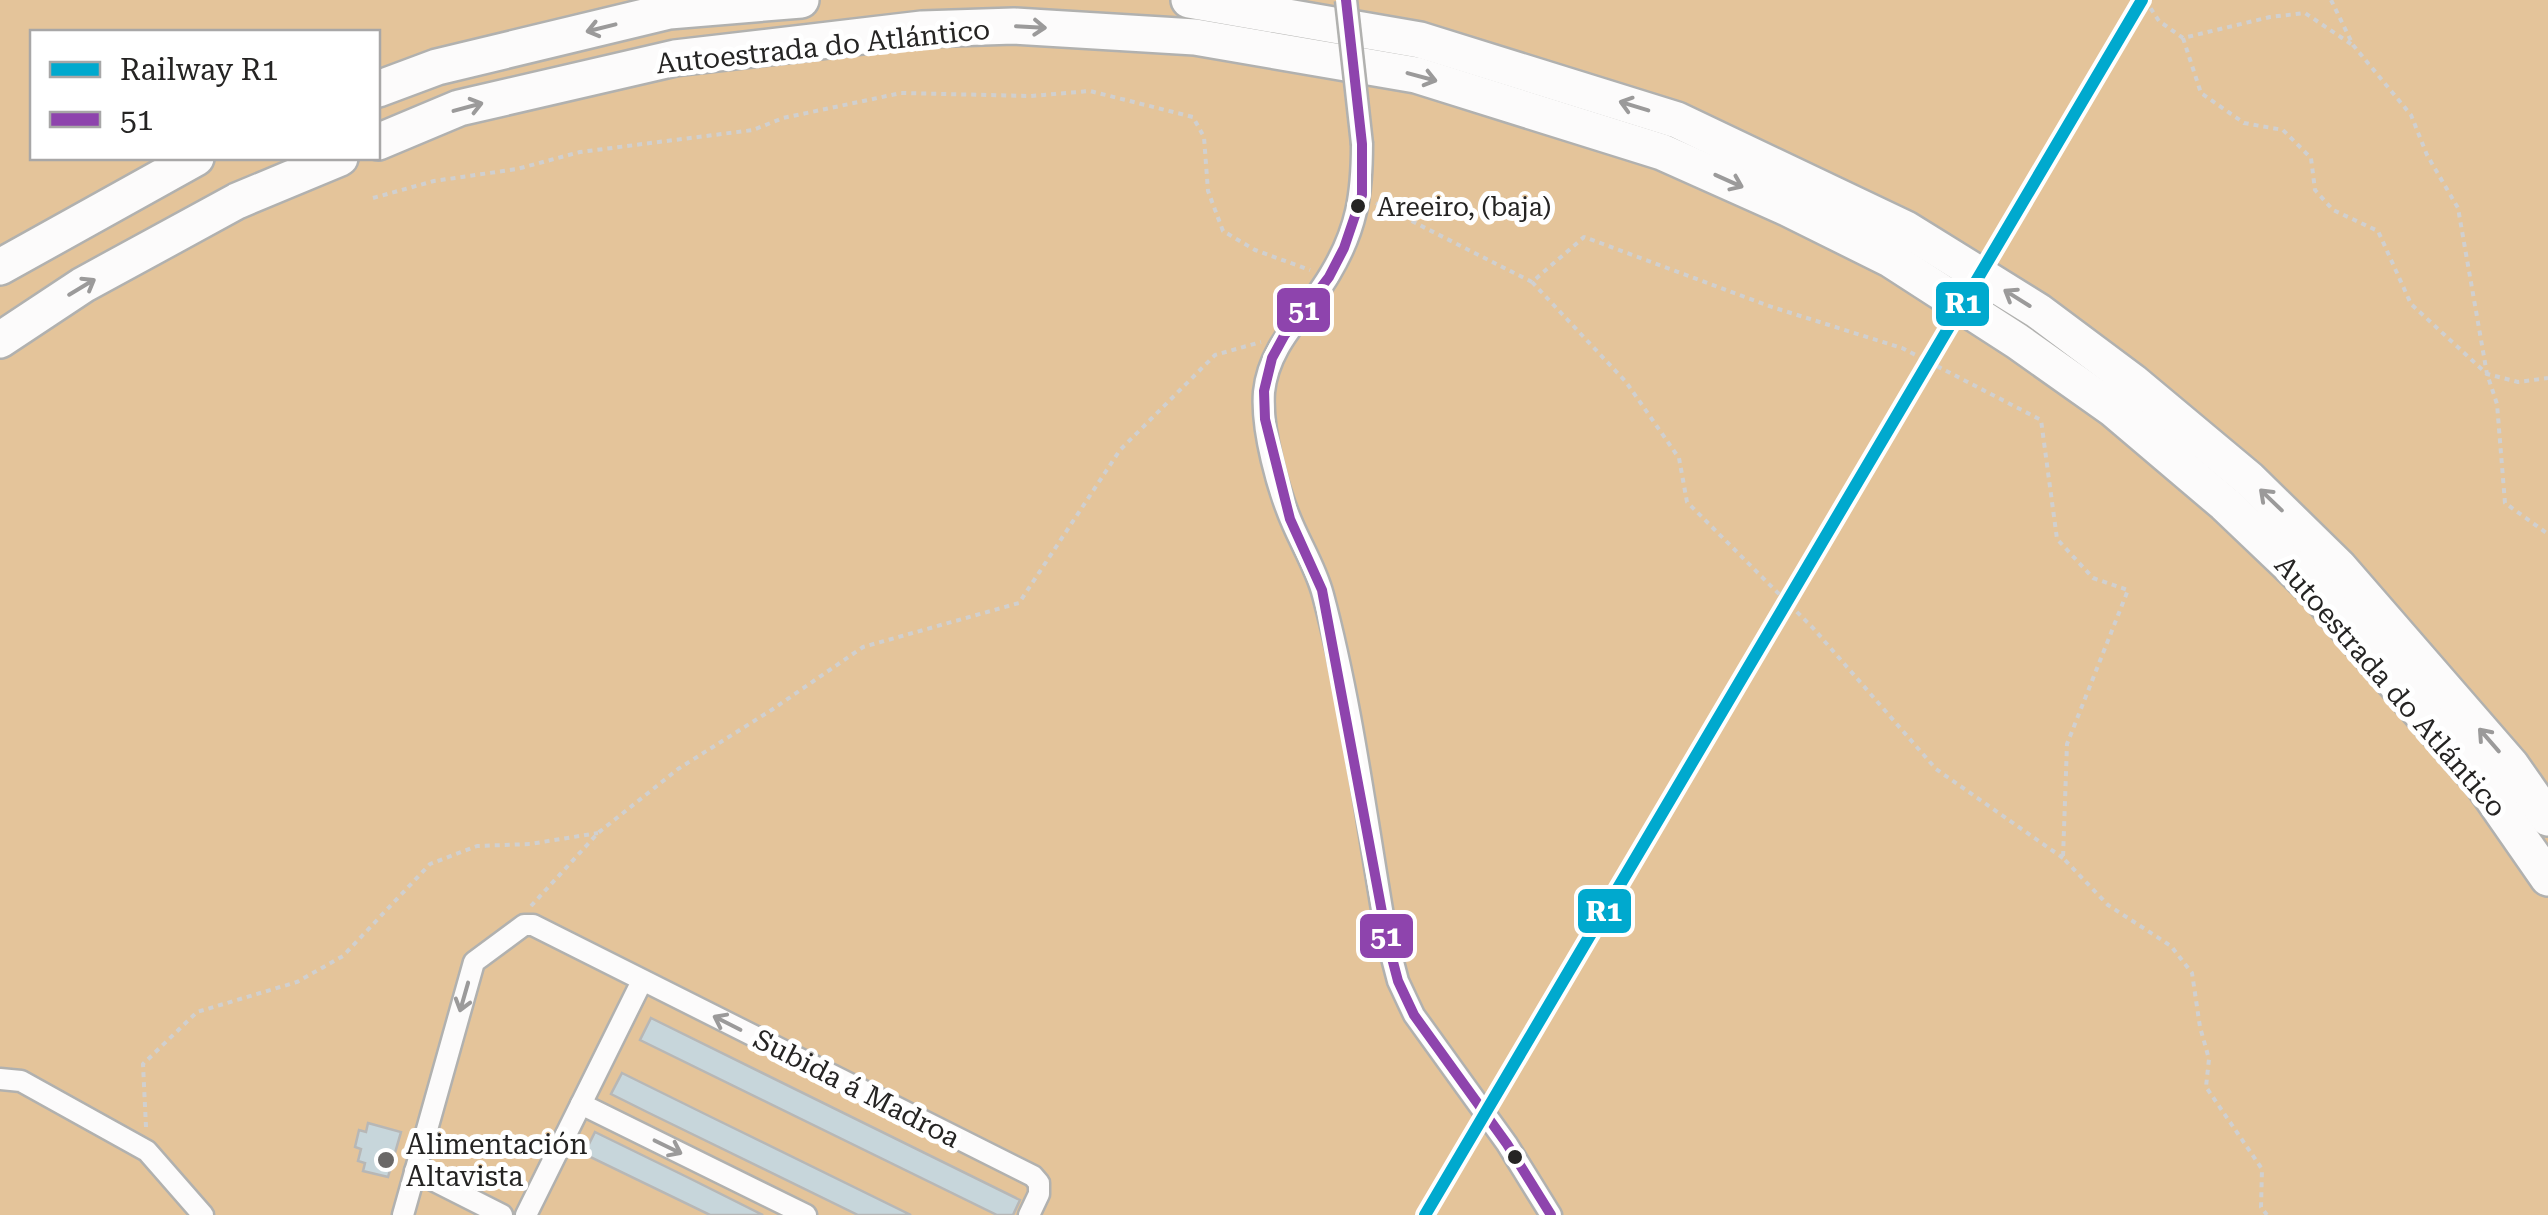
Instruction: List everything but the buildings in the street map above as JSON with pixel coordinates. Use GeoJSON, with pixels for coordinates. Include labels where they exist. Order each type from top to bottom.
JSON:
{"type":"FeatureCollection","features":[{"type":"Feature","properties":{"kind":"highway","name":"Autoestrada do Atlántico"},"geometry":{"type":"LineString","coordinates":[[380,88],[437,67],[669,11],[801,0]]}},
{"type":"Feature","properties":{"kind":"highway","name":"Autoestrada do Atlántico"},"geometry":{"type":"LineString","coordinates":[[1189,0],[1420,40],[1677,120],[1906,229],[2038,312],[2133,382],[2249,479],[2339,567],[2511,766],[2548,818]]}},
{"type":"Feature","properties":{"kind":"highway","name":"Autoestrada do Atlántico"},"geometry":{"type":"LineString","coordinates":[[380,141],[458,108],[675,58],[922,30],[1014,26],[1195,37],[1416,75],[1662,152],[1786,206],[1890,259],[2113,408],[2225,504],[2314,588],[2482,783],[2548,878]]}},
{"type":"Feature","properties":{"kind":"highway"},"geometry":{"type":"LineString","coordinates":[[0,267],[192,160]]}},
{"type":"Feature","properties":{"kind":"highway"},"geometry":{"type":"LineString","coordinates":[[0,340],[83,286],[236,201],[335,160]]}},
{"type":"Feature","properties":{"kind":"street"},"geometry":{"type":"LineString","coordinates":[[1346,0],[1362,144],[1362,195],[1330,276],[1272,358],[1264,391],[1265,419],[1290,520],[1322,590],[1398,981],[1414,1016],[1507,1144],[1551,1215]]}},
{"type":"Feature","properties":{"kind":"street","name":"Subida á Madroa"},"geometry":{"type":"LineString","coordinates":[[496,944],[524,925],[533,925],[1033,1176],[1040,1183],[1029,1215]]}},
{"type":"Feature","properties":{"kind":"street"},"geometry":{"type":"LineString","coordinates":[[402,1215],[474,962],[496,944]]}},
{"type":"Feature","properties":{"kind":"street"},"geometry":{"type":"LineString","coordinates":[[526,1215],[642,980]]}},
{"type":"Feature","properties":{"kind":"street"},"geometry":{"type":"LineString","coordinates":[[0,1079],[21,1081],[147,1152],[202,1215]]}},
{"type":"Feature","properties":{"kind":"street"},"geometry":{"type":"LineString","coordinates":[[581,1104],[806,1215]]}},
{"type":"Feature","properties":{"kind":"street"},"geometry":{"type":"LineString","coordinates":[[415,1171],[502,1215]]}},
{"type":"Feature","properties":{"kind":"path"},"geometry":{"type":"LineString","coordinates":[[2145,0],[2159,21],[2183,38],[2201,93],[2244,123],[2283,130],[2311,158],[2314,190],[2332,210],[2378,231],[2410,304],[2487,374],[2518,382],[2548,378]]}},
{"type":"Feature","properties":{"kind":"path"},"geometry":{"type":"LineString","coordinates":[[2331,0],[2353,46],[2411,115],[2427,155],[2458,208],[2487,374],[2497,404],[2505,503],[2548,534]]}},
{"type":"Feature","properties":{"kind":"path"},"geometry":{"type":"LineString","coordinates":[[2183,38],[2270,17],[2305,14],[2353,46]]}},
{"type":"Feature","properties":{"kind":"path"},"geometry":{"type":"LineString","coordinates":[[374,198],[434,181],[516,168],[580,152],[753,130],[783,118],[900,93],[1031,96],[1090,91],[1194,117],[1204,137],[1208,191],[1223,231],[1255,250],[1330,276]]}},
{"type":"Feature","properties":{"kind":"path"},"geometry":{"type":"LineString","coordinates":[[1362,195],[1532,282],[1626,382],[1679,458],[1687,502],[1813,628],[1936,769],[2063,858],[2108,904],[2171,946],[2192,973],[2209,1059],[2206,1087],[2252,1149],[2262,1169],[2261,1207],[2267,1215]]}},
{"type":"Feature","properties":{"kind":"path"},"geometry":{"type":"LineString","coordinates":[[1532,282],[1584,237],[1772,307],[1902,348],[2042,420],[2057,539],[2093,578],[2128,590],[2068,744],[2063,858]]}},
{"type":"Feature","properties":{"kind":"path"},"geometry":{"type":"LineString","coordinates":[[496,944],[598,833],[678,768],[773,709],[863,646],[1019,603],[1120,450],[1215,354],[1284,336]]}},
{"type":"Feature","properties":{"kind":"path"},"geometry":{"type":"LineString","coordinates":[[147,1152],[143,1064],[197,1012],[298,982],[343,956],[430,864],[477,846],[530,844],[598,833]]}},
{"type":"Feature","properties":{"kind":"shaded area"},"geometry":{"type":"Polygon","coordinates":[[[0,0],[2548,0],[2548,1215],[0,1215],[0,0]]]}},
{"type":"Feature","properties":{"kind":"rail line","name":"R1"},"geometry":{"type":"LineString","coordinates":[[1425,1215],[2142,0]]}},
{"type":"Feature","properties":{"kind":"transit line","name":"51"},"geometry":{"type":"LineString","coordinates":[[1346,0],[1362,144],[1362,195],[1344,248],[1329,277],[1272,358],[1264,391],[1265,419],[1290,519],[1322,590],[1398,981],[1414,1015],[1507,1144],[1551,1215]]}},
{"type":"Feature","properties":{"kind":"place","name":"Areeiro, (baja)"},"geometry":{"type":"Point","coordinates":[1358,206]}},
{"type":"Feature","properties":{"kind":"place","name":"Alimentación Altavista"},"geometry":{"type":"Point","coordinates":[386,1160]}}]}
